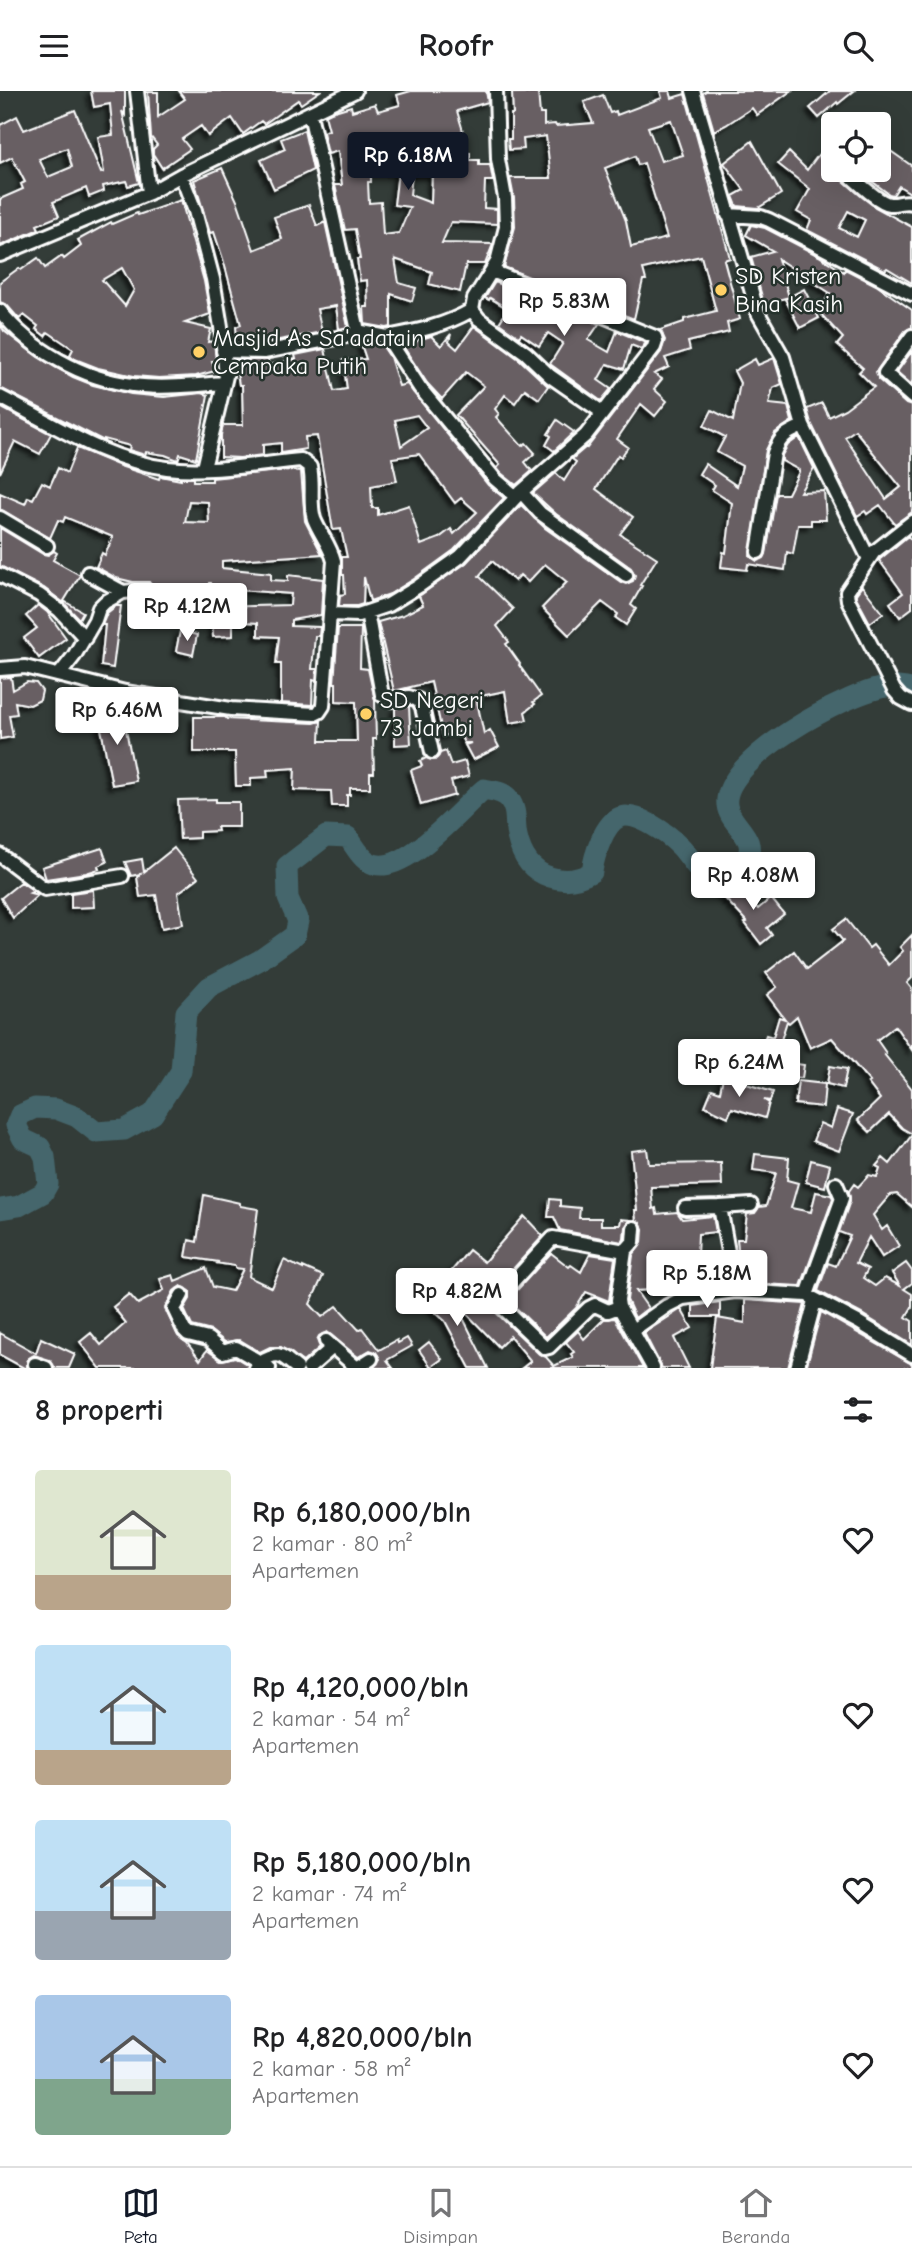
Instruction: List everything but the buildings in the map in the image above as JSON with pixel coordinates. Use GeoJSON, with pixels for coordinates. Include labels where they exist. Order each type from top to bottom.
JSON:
{"type":"FeatureCollection","features":[{"type":"Feature","properties":{"kind":"street"},"geometry":{"type":"LineString","coordinates":[[136,91],[149,193]]}},
{"type":"Feature","properties":{"kind":"street"},"geometry":{"type":"LineString","coordinates":[[0,255],[149,193],[355,91]]}},
{"type":"Feature","properties":{"kind":"street"},"geometry":{"type":"LineString","coordinates":[[496,91],[498,159],[505,198],[506,227],[498,262],[474,299],[472,310],[479,319],[526,353],[550,376],[599,410],[600,417]]}},
{"type":"Feature","properties":{"kind":"street"},"geometry":{"type":"LineString","coordinates":[[693,91],[758,313],[783,357],[803,426],[869,559]]}},
{"type":"Feature","properties":{"kind":"street"},"geometry":{"type":"LineString","coordinates":[[310,114],[357,331]]}},
{"type":"Feature","properties":{"kind":"street"},"geometry":{"type":"LineString","coordinates":[[181,175],[195,211],[213,279],[226,376],[204,468]]}},
{"type":"Feature","properties":{"kind":"street"},"geometry":{"type":"LineString","coordinates":[[859,182],[886,203],[912,203]]}},
{"type":"Feature","properties":{"kind":"street"},"geometry":{"type":"LineString","coordinates":[[728,215],[769,220],[912,294]]}},
{"type":"Feature","properties":{"kind":"street"},"geometry":{"type":"LineString","coordinates":[[330,614],[358,615],[388,605],[460,557],[518,495],[586,435],[654,347],[655,337],[492,271]]}},
{"type":"Feature","properties":{"kind":"street"},"geometry":{"type":"LineString","coordinates":[[223,351],[264,352],[352,335],[357,331],[387,337],[451,322],[472,310]]}},
{"type":"Feature","properties":{"kind":"street"},"geometry":{"type":"LineString","coordinates":[[0,311],[12,326],[31,342],[60,360],[98,377],[134,385],[224,383]]}},
{"type":"Feature","properties":{"kind":"street"},"geometry":{"type":"LineString","coordinates":[[912,336],[885,373],[912,397]]}},
{"type":"Feature","properties":{"kind":"street"},"geometry":{"type":"LineString","coordinates":[[387,337],[420,388],[495,479],[626,575]]}},
{"type":"Feature","properties":{"kind":"street"},"geometry":{"type":"LineString","coordinates":[[0,397],[74,437],[143,464],[167,468],[204,468],[301,460],[306,462],[312,474],[310,502],[315,522],[331,547],[334,561],[323,706],[315,714],[231,709],[125,692],[25,667],[0,669]]}},
{"type":"Feature","properties":{"kind":"street"},"geometry":{"type":"LineString","coordinates":[[758,552],[778,440],[784,434],[803,426]]}},
{"type":"Feature","properties":{"kind":"street"},"geometry":{"type":"LineString","coordinates":[[0,519],[47,546]]}},
{"type":"Feature","properties":{"kind":"street"},"geometry":{"type":"LineString","coordinates":[[912,522],[874,552],[847,592],[848,600],[894,690],[901,698],[912,703]]}},
{"type":"Feature","properties":{"kind":"street"},"geometry":{"type":"LineString","coordinates":[[88,573],[122,592]]}},
{"type":"Feature","properties":{"kind":"street"},"geometry":{"type":"LineString","coordinates":[[0,575],[39,595],[59,610],[85,638]]}},
{"type":"Feature","properties":{"kind":"street"},"geometry":{"type":"LineString","coordinates":[[59,675],[85,638],[99,608],[105,602],[122,592],[145,590]]}},
{"type":"Feature","properties":{"kind":"street"},"geometry":{"type":"LineString","coordinates":[[367,612],[382,695],[391,700],[409,697],[418,700],[432,752]]}},
{"type":"Feature","properties":{"kind":"street"},"geometry":{"type":"LineString","coordinates":[[0,856],[45,889],[122,876]]}},
{"type":"Feature","properties":{"kind":"street"},"geometry":{"type":"LineString","coordinates":[[797,1368],[811,1298],[842,1198],[836,1184]]}},
{"type":"Feature","properties":{"kind":"street"},"geometry":{"type":"LineString","coordinates":[[685,1207],[751,1205]]}},
{"type":"Feature","properties":{"kind":"street"},"geometry":{"type":"LineString","coordinates":[[720,1207],[735,1291]]}},
{"type":"Feature","properties":{"kind":"street"},"geometry":{"type":"LineString","coordinates":[[634,1228],[633,1243],[625,1251],[619,1290],[620,1307],[653,1368]]}},
{"type":"Feature","properties":{"kind":"street"},"geometry":{"type":"LineString","coordinates":[[620,1307],[608,1311],[595,1305],[589,1308],[545,1348],[497,1299],[553,1238],[625,1251]]}},
{"type":"Feature","properties":{"kind":"street"},"geometry":{"type":"LineString","coordinates":[[633,1330],[683,1298],[735,1291],[811,1298],[858,1322],[912,1356]]}},
{"type":"Feature","properties":{"kind":"street"},"geometry":{"type":"LineString","coordinates":[[182,1295],[174,1309],[188,1334],[208,1339],[223,1353],[236,1348],[261,1366],[271,1355],[279,1354],[297,1368]]}},
{"type":"Feature","properties":{"kind":"street"},"geometry":{"type":"LineString","coordinates":[[309,1368],[330,1344],[357,1368],[371,1359]]}},
{"type":"Feature","properties":{"kind":"waterway"},"geometry":{"type":"LineString","coordinates":[[0,1209],[19,1206],[43,1193],[48,1184],[45,1157],[40,1147],[23,1139],[16,1125],[20,1115],[35,1108],[56,1109],[77,1117],[96,1132],[124,1130],[153,1114],[181,1071],[186,1012],[209,987],[260,960],[295,935],[298,921],[288,898],[287,866],[326,836],[348,837],[369,862],[382,865],[397,861],[430,840],[484,789],[507,796],[514,808],[517,836],[524,856],[537,871],[550,877],[571,879],[592,872],[598,849],[609,826],[614,820],[627,816],[652,825],[680,846],[704,874],[719,879],[738,869],[749,853],[747,838],[733,819],[727,805],[731,787],[744,768],[790,731],[844,701],[886,687],[912,689]]}},
{"type":"Feature","properties":{"kind":"place","name":"SD Kristen Bina Kasih"},"geometry":{"type":"Point","coordinates":[721,290]}},
{"type":"Feature","properties":{"kind":"place","name":"Masjid As Sa'adatain Cempaka Putih"},"geometry":{"type":"Point","coordinates":[199,352]}},
{"type":"Feature","properties":{"kind":"place","name":"SD Negeri 73 Jambi"},"geometry":{"type":"Point","coordinates":[366,714]}}]}
